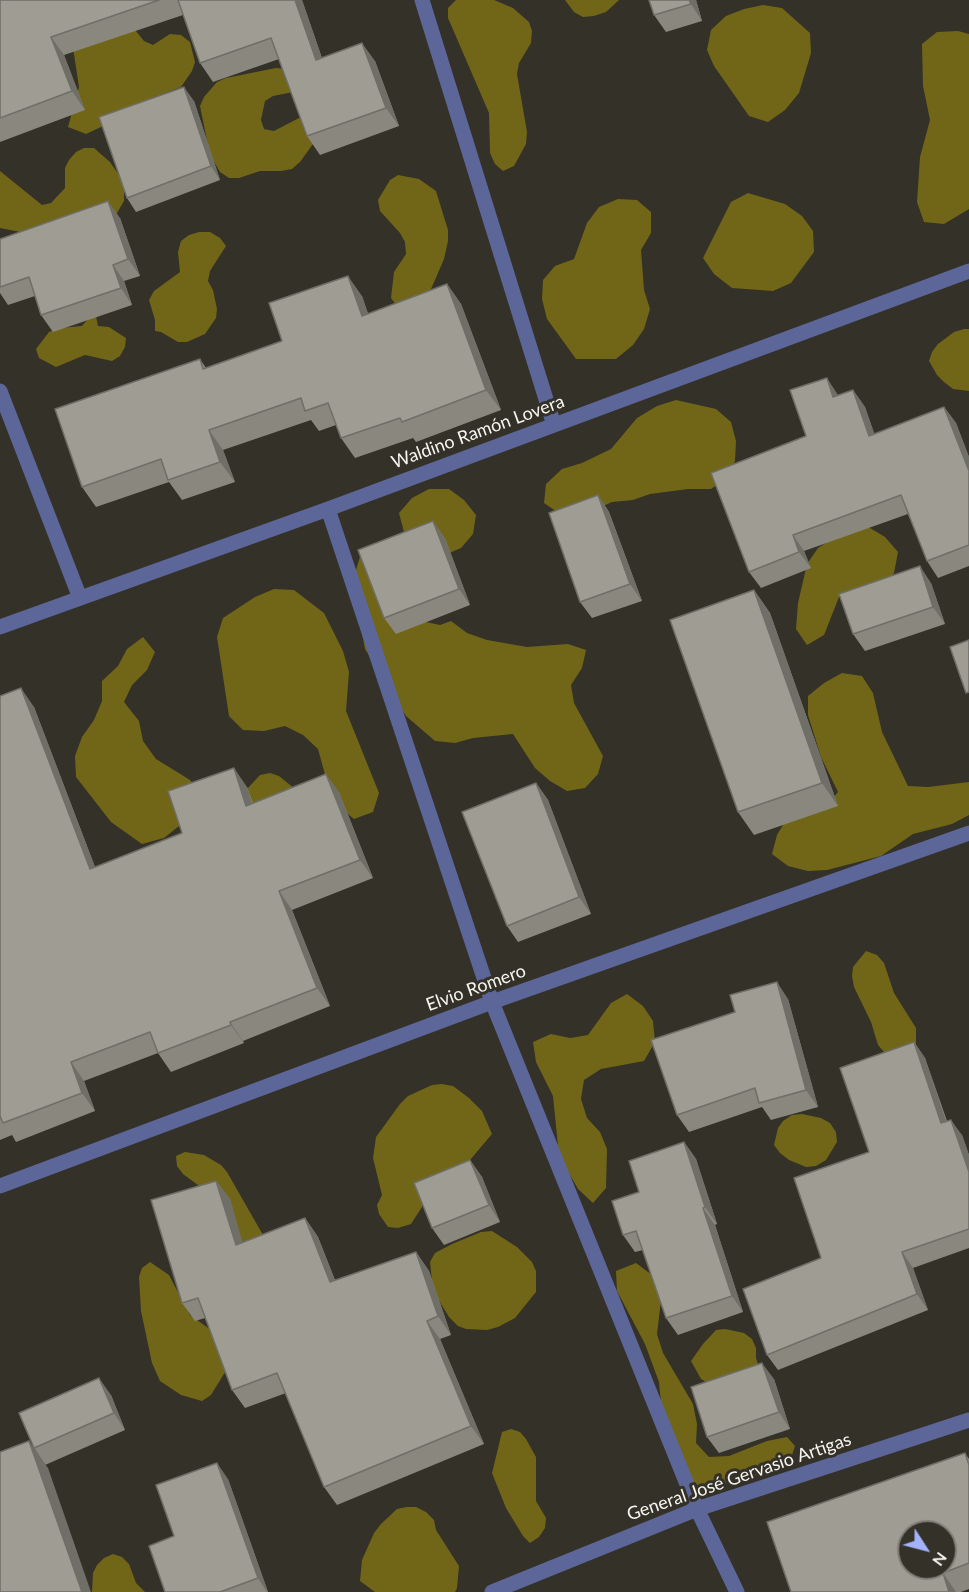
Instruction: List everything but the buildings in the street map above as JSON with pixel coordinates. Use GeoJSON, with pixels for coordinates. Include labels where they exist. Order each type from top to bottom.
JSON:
{"type":"FeatureCollection","features":[{"type":"Feature","properties":{"kind":"street"},"geometry":{"type":"LineString","coordinates":[[422,0],[554,425]]}},
{"type":"Feature","properties":{"kind":"street","name":"Waldino Ramón Lovera"},"geometry":{"type":"LineString","coordinates":[[0,627],[328,509],[969,271]]}},
{"type":"Feature","properties":{"kind":"street"},"geometry":{"type":"LineString","coordinates":[[0,391],[80,598]]}},
{"type":"Feature","properties":{"kind":"street"},"geometry":{"type":"LineString","coordinates":[[328,509],[492,1002],[697,1509],[737,1592]]}},
{"type":"Feature","properties":{"kind":"street","name":"Elvio Romero"},"geometry":{"type":"LineString","coordinates":[[0,1186],[492,1002],[969,833]]}},
{"type":"Feature","properties":{"kind":"street","name":"General José Gervasio Artigas"},"geometry":{"type":"LineString","coordinates":[[492,1592],[697,1509],[969,1420]]}},
{"type":"Feature","properties":{"kind":"shaded area"},"geometry":{"type":"Polygon","coordinates":[[[456,0],[494,0],[513,8],[529,22],[532,31],[531,43],[519,63],[517,74],[527,132],[526,144],[514,166],[503,171],[495,164],[490,153],[489,113],[448,18],[448,8],[456,0]]]}},
{"type":"Feature","properties":{"kind":"shaded area"},"geometry":{"type":"Polygon","coordinates":[[[565,0],[619,0],[606,12],[583,17],[574,12],[565,0]]]}},
{"type":"Feature","properties":{"kind":"shaded area"},"geometry":{"type":"Polygon","coordinates":[[[763,5],[782,8],[810,33],[811,53],[799,93],[785,110],[768,122],[749,116],[714,66],[707,50],[711,30],[726,16],[763,5]]]}},
{"type":"Feature","properties":{"kind":"shaded area"},"geometry":{"type":"Polygon","coordinates":[[[131,25],[144,41],[153,45],[170,34],[181,35],[190,42],[195,62],[192,71],[181,87],[154,97],[129,114],[86,134],[68,127],[79,87],[72,41],[131,25]]]}},
{"type":"Feature","properties":{"kind":"shaded area"},"geometry":{"type":"Polygon","coordinates":[[[958,31],[969,34],[969,209],[944,224],[924,222],[917,202],[920,157],[930,120],[923,86],[922,44],[937,32],[958,31]]]}},
{"type":"Feature","properties":{"kind":"shaded area"},"geometry":{"type":"Polygon","coordinates":[[[276,68],[286,69],[293,92],[273,96],[265,101],[261,120],[264,129],[274,131],[299,118],[308,120],[318,137],[292,169],[260,171],[239,178],[229,178],[220,172],[210,155],[200,106],[204,97],[217,82],[226,78],[276,68]]]}},
{"type":"Feature","properties":{"kind":"shaded area"},"geometry":{"type":"Polygon","coordinates":[[[84,148],[94,148],[110,162],[121,178],[124,201],[113,220],[41,236],[0,228],[0,171],[42,205],[51,203],[65,188],[65,168],[69,160],[76,152],[84,148]]]}},
{"type":"Feature","properties":{"kind":"shaded area"},"geometry":{"type":"Polygon","coordinates":[[[398,175],[419,179],[436,191],[448,230],[444,259],[431,289],[417,306],[397,306],[391,298],[394,272],[406,254],[405,242],[380,211],[378,200],[390,180],[398,175]]]}},
{"type":"Feature","properties":{"kind":"shaded area"},"geometry":{"type":"Polygon","coordinates":[[[748,193],[785,204],[802,216],[813,231],[814,252],[791,283],[773,291],[732,288],[714,274],[703,258],[731,202],[748,193]]]}},
{"type":"Feature","properties":{"kind":"shaded area"},"geometry":{"type":"Polygon","coordinates":[[[618,199],[637,200],[651,212],[651,233],[641,250],[644,290],[650,309],[644,329],[633,345],[616,359],[576,359],[547,319],[542,299],[543,280],[555,266],[574,259],[587,223],[599,207],[618,199]]]}},
{"type":"Feature","properties":{"kind":"shaded area"},"geometry":{"type":"Polygon","coordinates":[[[199,232],[210,232],[220,238],[226,246],[210,271],[208,281],[213,290],[217,309],[216,318],[205,334],[187,342],[178,342],[155,331],[155,320],[149,300],[154,291],[180,272],[178,252],[181,241],[199,232]]]}},
{"type":"Feature","properties":{"kind":"shaded area"},"geometry":{"type":"Polygon","coordinates":[[[95,311],[98,326],[109,327],[126,338],[125,347],[120,356],[112,361],[85,355],[56,367],[39,358],[36,349],[49,332],[60,328],[82,326],[95,311]]]}},
{"type":"Feature","properties":{"kind":"shaded area"},"geometry":{"type":"Polygon","coordinates":[[[969,329],[969,391],[953,389],[937,375],[929,361],[938,344],[954,332],[969,329]]]}},
{"type":"Feature","properties":{"kind":"shaded area"},"geometry":{"type":"Polygon","coordinates":[[[676,400],[716,409],[731,422],[736,441],[735,461],[727,478],[711,489],[688,489],[612,502],[579,517],[560,514],[544,503],[546,484],[562,469],[582,463],[611,449],[637,418],[657,406],[676,400]]]}},
{"type":"Feature","properties":{"kind":"shaded area"},"geometry":{"type":"Polygon","coordinates":[[[429,489],[449,489],[464,500],[476,515],[473,534],[461,548],[440,557],[405,536],[399,513],[412,498],[429,489]]]}},
{"type":"Feature","properties":{"kind":"shaded area"},"geometry":{"type":"Polygon","coordinates":[[[850,527],[870,528],[885,537],[898,552],[894,573],[881,588],[839,597],[824,635],[807,645],[796,629],[798,603],[807,564],[818,548],[850,527]]]}},
{"type":"Feature","properties":{"kind":"shaded area"},"geometry":{"type":"Polygon","coordinates":[[[362,550],[421,621],[440,625],[451,621],[467,633],[487,640],[527,647],[568,644],[586,650],[582,668],[571,685],[574,703],[603,756],[598,774],[585,788],[567,791],[550,781],[535,768],[513,734],[473,738],[455,743],[435,741],[406,716],[365,649],[354,590],[356,570],[362,550]]]}},
{"type":"Feature","properties":{"kind":"shaded area"},"geometry":{"type":"Polygon","coordinates":[[[274,589],[294,590],[324,613],[343,651],[349,672],[346,711],[379,793],[373,812],[354,819],[338,806],[329,789],[318,749],[303,735],[285,726],[264,731],[243,730],[229,716],[217,637],[223,618],[255,597],[274,589]]]}},
{"type":"Feature","properties":{"kind":"shaded area"},"geometry":{"type":"Polygon","coordinates":[[[143,637],[155,652],[147,670],[132,685],[124,702],[139,721],[143,741],[156,759],[190,780],[203,796],[194,814],[164,838],[142,844],[111,822],[76,777],[75,756],[82,737],[94,720],[102,701],[102,681],[118,666],[127,649],[143,637]]]}},
{"type":"Feature","properties":{"kind":"shaded area"},"geometry":{"type":"Polygon","coordinates":[[[842,673],[862,676],[873,693],[882,732],[908,786],[928,787],[969,782],[969,815],[952,824],[913,834],[881,856],[827,870],[808,871],[788,866],[772,854],[777,835],[787,818],[825,807],[838,792],[821,757],[808,715],[808,696],[824,683],[842,673]]]}},
{"type":"Feature","properties":{"kind":"shaded area"},"geometry":{"type":"Polygon","coordinates":[[[270,773],[279,776],[295,789],[257,833],[247,789],[260,775],[270,773]]]}},
{"type":"Feature","properties":{"kind":"shaded area"},"geometry":{"type":"Polygon","coordinates":[[[866,951],[877,955],[884,963],[894,993],[916,1028],[916,1049],[902,1057],[884,1052],[878,1045],[871,1022],[854,987],[853,967],[866,951]]]}},
{"type":"Feature","properties":{"kind":"shaded area"},"geometry":{"type":"Polygon","coordinates":[[[627,994],[643,1006],[653,1021],[655,1042],[644,1061],[601,1069],[584,1080],[581,1099],[587,1118],[600,1132],[607,1149],[606,1188],[593,1203],[578,1189],[559,1156],[553,1096],[536,1062],[533,1042],[551,1034],[570,1038],[588,1035],[611,1003],[627,994]]]}},
{"type":"Feature","properties":{"kind":"shaded area"},"geometry":{"type":"Polygon","coordinates":[[[432,1085],[453,1086],[482,1111],[492,1134],[459,1173],[424,1196],[422,1207],[411,1224],[398,1228],[388,1227],[379,1214],[377,1205],[382,1195],[373,1158],[376,1137],[408,1096],[432,1085]]]}},
{"type":"Feature","properties":{"kind":"shaded area"},"geometry":{"type":"Polygon","coordinates":[[[802,1114],[821,1118],[830,1123],[836,1132],[837,1142],[826,1160],[816,1166],[806,1167],[789,1160],[774,1145],[778,1128],[783,1121],[792,1115],[802,1114]]]}},
{"type":"Feature","properties":{"kind":"shaded area"},"geometry":{"type":"Polygon","coordinates":[[[185,1152],[204,1155],[221,1165],[227,1172],[263,1235],[254,1265],[210,1194],[183,1174],[177,1166],[176,1156],[185,1152]]]}},
{"type":"Feature","properties":{"kind":"shaded area"},"geometry":{"type":"Polygon","coordinates":[[[492,1231],[517,1247],[532,1262],[536,1271],[536,1292],[515,1318],[498,1327],[487,1330],[466,1329],[458,1326],[449,1317],[433,1291],[430,1262],[435,1253],[452,1244],[481,1232],[492,1231]]]}},
{"type":"Feature","properties":{"kind":"shaded area"},"geometry":{"type":"Polygon","coordinates":[[[150,1262],[169,1275],[190,1315],[225,1340],[227,1369],[211,1395],[202,1401],[181,1395],[160,1381],[152,1363],[141,1311],[139,1277],[142,1268],[150,1262]]]}},
{"type":"Feature","properties":{"kind":"shaded area"},"geometry":{"type":"Polygon","coordinates":[[[636,1263],[652,1275],[662,1292],[657,1334],[663,1353],[693,1404],[697,1424],[696,1443],[709,1457],[729,1456],[767,1441],[787,1437],[795,1446],[789,1464],[771,1472],[696,1491],[661,1403],[659,1382],[645,1344],[617,1291],[616,1271],[636,1263]]]}},
{"type":"Feature","properties":{"kind":"shaded area"},"geometry":{"type":"Polygon","coordinates":[[[725,1329],[744,1333],[752,1339],[759,1367],[720,1390],[701,1379],[691,1361],[716,1330],[725,1329]]]}},
{"type":"Feature","properties":{"kind":"shaded area"},"geometry":{"type":"Polygon","coordinates":[[[511,1429],[520,1432],[536,1457],[536,1501],[546,1518],[545,1528],[539,1537],[530,1543],[523,1536],[506,1508],[492,1473],[502,1432],[511,1429]]]}},
{"type":"Feature","properties":{"kind":"shaded area"},"geometry":{"type":"Polygon","coordinates":[[[416,1507],[426,1512],[434,1520],[436,1530],[459,1566],[455,1592],[375,1592],[360,1581],[362,1560],[374,1533],[397,1509],[416,1507]]]}},
{"type":"Feature","properties":{"kind":"shaded area"},"geometry":{"type":"Polygon","coordinates":[[[113,1554],[122,1557],[129,1564],[136,1583],[145,1592],[92,1592],[93,1573],[97,1565],[104,1558],[113,1554]]]}}]}
